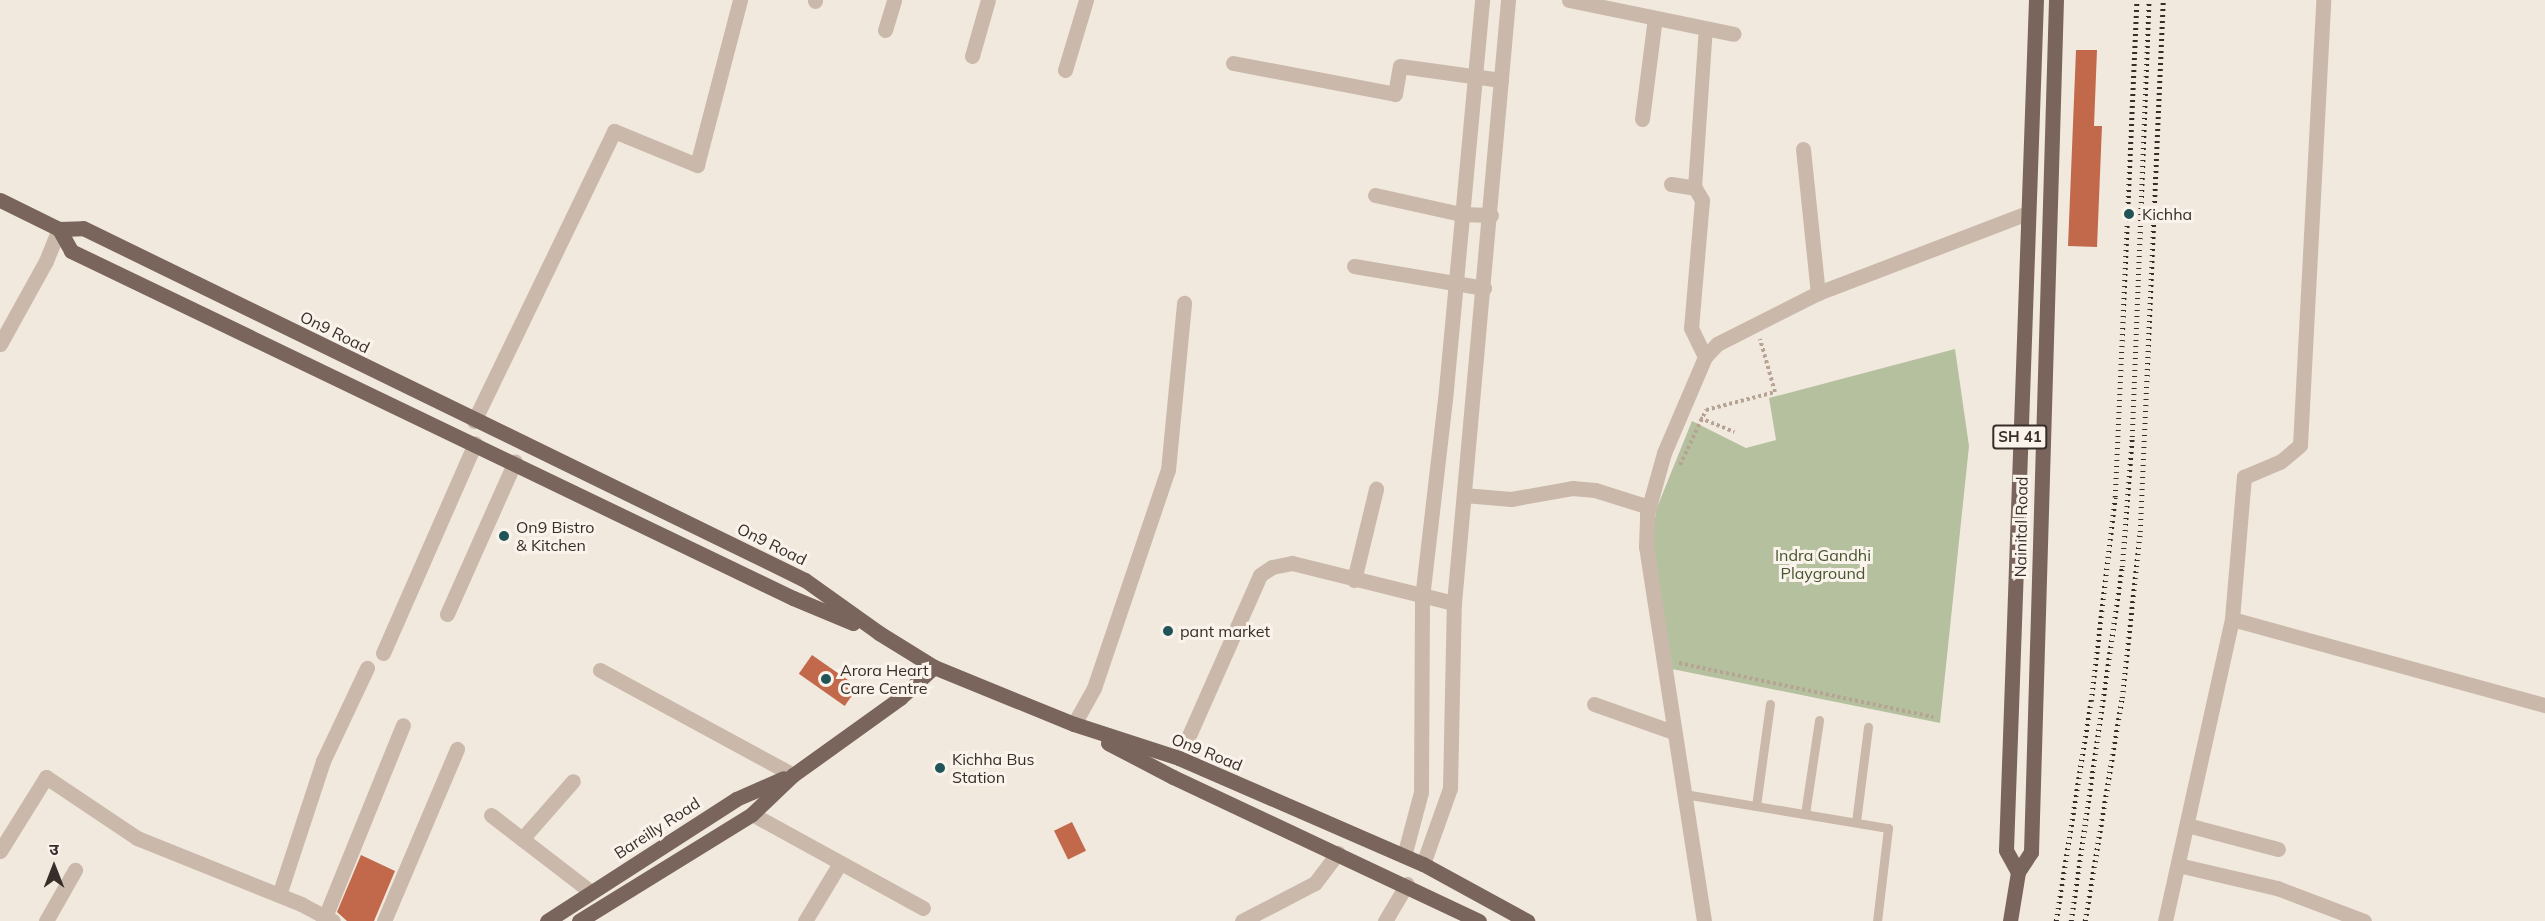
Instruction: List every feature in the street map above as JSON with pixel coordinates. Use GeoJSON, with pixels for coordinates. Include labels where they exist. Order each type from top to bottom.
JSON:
{"type":"FeatureCollection","features":[{"type":"Feature","properties":{"kind":"main road","name":"Nainital Road"},"geometry":{"type":"LineString","coordinates":[[2018,872],[2006,850],[2036,0]]}},
{"type":"Feature","properties":{"kind":"main road","name":"Nainital Road"},"geometry":{"type":"LineString","coordinates":[[2010,921],[2018,872],[2031,852],[2056,0]]}},
{"type":"Feature","properties":{"kind":"main road","name":"On9 Road"},"geometry":{"type":"LineString","coordinates":[[0,200],[59,229],[83,228],[474,421],[805,580],[879,633],[934,667],[1074,724],[1179,758],[1423,864],[1527,921]]}},
{"type":"Feature","properties":{"kind":"main road"},"geometry":{"type":"LineString","coordinates":[[59,229],[72,251],[515,461],[793,598],[879,633]]}},
{"type":"Feature","properties":{"kind":"main road","name":"Bareilly Road"},"geometry":{"type":"LineString","coordinates":[[579,921],[752,814],[793,775],[900,698],[934,667]]}},
{"type":"Feature","properties":{"kind":"main road"},"geometry":{"type":"LineString","coordinates":[[1074,724],[1173,777],[1407,884],[1452,915],[1479,921]]}},
{"type":"Feature","properties":{"kind":"main road","name":"Bareilly Road"},"geometry":{"type":"LineString","coordinates":[[547,921],[736,799],[793,775]]}},
{"type":"Feature","properties":{"kind":"street"},"geometry":{"type":"LineString","coordinates":[[474,421],[614,131],[697,165],[740,0]]}},
{"type":"Feature","properties":{"kind":"street"},"geometry":{"type":"LineString","coordinates":[[885,30],[894,0]]}},
{"type":"Feature","properties":{"kind":"street"},"geometry":{"type":"LineString","coordinates":[[972,56],[988,0]]}},
{"type":"Feature","properties":{"kind":"street"},"geometry":{"type":"LineString","coordinates":[[1065,70],[1086,0]]}},
{"type":"Feature","properties":{"kind":"street"},"geometry":{"type":"LineString","coordinates":[[1404,856],[1421,792],[1422,598],[1482,0]]}},
{"type":"Feature","properties":{"kind":"street"},"geometry":{"type":"LineString","coordinates":[[1423,864],[1450,788],[1454,603],[1491,215],[1508,0]]}},
{"type":"Feature","properties":{"kind":"street"},"geometry":{"type":"LineString","coordinates":[[1569,0],[1734,34]]}},
{"type":"Feature","properties":{"kind":"street"},"geometry":{"type":"LineString","coordinates":[[2165,921],[2232,619],[2244,477],[2280,462],[2300,445],[2323,0]]}},
{"type":"Feature","properties":{"kind":"street"},"geometry":{"type":"LineString","coordinates":[[1642,120],[1655,18]]}},
{"type":"Feature","properties":{"kind":"street"},"geometry":{"type":"LineString","coordinates":[[1705,357],[1691,328],[1702,200],[1695,188],[1706,28]]}},
{"type":"Feature","properties":{"kind":"street"},"geometry":{"type":"LineString","coordinates":[[1233,63],[1395,94],[1400,66],[1473,79],[1501,80]]}},
{"type":"Feature","properties":{"kind":"street"},"geometry":{"type":"LineString","coordinates":[[1803,149],[1818,293]]}},
{"type":"Feature","properties":{"kind":"street"},"geometry":{"type":"LineString","coordinates":[[1671,184],[1695,188]]}},
{"type":"Feature","properties":{"kind":"street"},"geometry":{"type":"LineString","coordinates":[[1375,195],[1461,214],[1491,215]]}},
{"type":"Feature","properties":{"kind":"street"},"geometry":{"type":"LineString","coordinates":[[1706,920],[1673,732],[1646,547],[1648,507],[1682,411],[1705,357],[1717,344],[1818,293],[2027,213]]}},
{"type":"Feature","properties":{"kind":"street"},"geometry":{"type":"LineString","coordinates":[[0,344],[59,229]]}},
{"type":"Feature","properties":{"kind":"street"},"geometry":{"type":"LineString","coordinates":[[1354,266],[1455,285],[1484,288]]}},
{"type":"Feature","properties":{"kind":"street"},"geometry":{"type":"LineString","coordinates":[[1074,724],[1094,688],[1168,470],[1184,303]]}},
{"type":"Feature","properties":{"kind":"street"},"geometry":{"type":"LineString","coordinates":[[383,653],[475,442]]}},
{"type":"Feature","properties":{"kind":"street"},"geometry":{"type":"LineString","coordinates":[[447,614],[515,461]]}},
{"type":"Feature","properties":{"kind":"street"},"geometry":{"type":"LineString","coordinates":[[1464,495],[1511,499],[1572,488],[1595,490],[1648,507]]}},
{"type":"Feature","properties":{"kind":"street"},"geometry":{"type":"LineString","coordinates":[[1354,580],[1376,489]]}},
{"type":"Feature","properties":{"kind":"street"},"geometry":{"type":"LineString","coordinates":[[1179,758],[1260,575],[1272,567],[1292,563],[1422,598],[1454,603]]}},
{"type":"Feature","properties":{"kind":"street"},"geometry":{"type":"LineString","coordinates":[[2232,619],[2545,705]]}},
{"type":"Feature","properties":{"kind":"street"},"geometry":{"type":"LineString","coordinates":[[279,895],[322,760],[367,668]]}},
{"type":"Feature","properties":{"kind":"street"},"geometry":{"type":"LineString","coordinates":[[600,670],[793,775]]}},
{"type":"Feature","properties":{"kind":"street"},"geometry":{"type":"LineString","coordinates":[[1594,704],[1673,732]]}},
{"type":"Feature","properties":{"kind":"street"},"geometry":{"type":"LineString","coordinates":[[0,851],[46,777],[137,838],[279,895],[329,919],[403,725]]}},
{"type":"Feature","properties":{"kind":"street"},"geometry":{"type":"LineString","coordinates":[[384,921],[457,749]]}},
{"type":"Feature","properties":{"kind":"street"},"geometry":{"type":"LineString","coordinates":[[522,839],[573,781]]}},
{"type":"Feature","properties":{"kind":"street"},"geometry":{"type":"LineString","coordinates":[[752,814],[923,908]]}},
{"type":"Feature","properties":{"kind":"street"},"geometry":{"type":"LineString","coordinates":[[491,815],[591,892]]}},
{"type":"Feature","properties":{"kind":"street"},"geometry":{"type":"LineString","coordinates":[[2187,825],[2278,849]]}},
{"type":"Feature","properties":{"kind":"street"},"geometry":{"type":"LineString","coordinates":[[1242,921],[1315,883],[1338,853]]}},
{"type":"Feature","properties":{"kind":"street"},"geometry":{"type":"LineString","coordinates":[[805,921],[840,863]]}},
{"type":"Feature","properties":{"kind":"street"},"geometry":{"type":"LineString","coordinates":[[2178,865],[2277,888],[2364,921]]}},
{"type":"Feature","properties":{"kind":"street"},"geometry":{"type":"LineString","coordinates":[[46,921],[75,870]]}},
{"type":"Feature","properties":{"kind":"street"},"geometry":{"type":"LineString","coordinates":[[1385,921],[1407,884]]}},
{"type":"Feature","properties":{"kind":"street"},"geometry":{"type":"LineString","coordinates":[[1271,921],[1281,901]]}},
{"type":"Feature","properties":{"kind":"lane"},"geometry":{"type":"LineString","coordinates":[[1756,806],[1770,704]]}},
{"type":"Feature","properties":{"kind":"lane"},"geometry":{"type":"LineString","coordinates":[[1805,814],[1819,720]]}},
{"type":"Feature","properties":{"kind":"lane"},"geometry":{"type":"LineString","coordinates":[[1856,822],[1868,727]]}},
{"type":"Feature","properties":{"kind":"lane"},"geometry":{"type":"LineString","coordinates":[[1684,794],[1888,828],[1877,921]]}},
{"type":"Feature","properties":{"kind":"path"},"geometry":{"type":"LineString","coordinates":[[1677,472],[1700,418],[1706,410],[1775,392],[1756,324]]}},
{"type":"Feature","properties":{"kind":"path"},"geometry":{"type":"LineString","coordinates":[[1682,411],[1734,432]]}},
{"type":"Feature","properties":{"kind":"path"},"geometry":{"type":"LineString","coordinates":[[1675,651],[1677,663],[1933,717]]}},
{"type":"Feature","properties":{"kind":"green space","name":"Indra Gandhi Playground"},"geometry":{"type":"Polygon","coordinates":[[[1955,349],[1969,446],[1940,723],[1672,669],[1651,551],[1656,510],[1692,421],[1746,448],[1776,440],[1769,398],[1955,349]]]}},
{"type":"Feature","properties":{"kind":"building"},"geometry":{"type":"Polygon","coordinates":[[[2076,50],[2097,50],[2094,126],[2102,126],[2097,247],[2068,246],[2076,50]]]}},
{"type":"Feature","properties":{"kind":"building"},"geometry":{"type":"Polygon","coordinates":[[[812,655],[858,687],[845,706],[799,674],[812,655]]]}},
{"type":"Feature","properties":{"kind":"building"},"geometry":{"type":"Polygon","coordinates":[[[1072,822],[1086,851],[1068,860],[1054,831],[1072,822]]]}},
{"type":"Feature","properties":{"kind":"building"},"geometry":{"type":"Polygon","coordinates":[[[361,855],[395,871],[374,921],[347,921],[337,912],[361,855]]]}},
{"type":"Feature","properties":{"kind":"railway"},"geometry":{"type":"LineString","coordinates":[[2056,921],[2091,701],[2115,497],[2137,0]]}},
{"type":"Feature","properties":{"kind":"railway"},"geometry":{"type":"LineString","coordinates":[[2071,921],[2122,567],[2132,437],[2149,0]]}},
{"type":"Feature","properties":{"kind":"railway"},"geometry":{"type":"LineString","coordinates":[[2085,921],[2122,698],[2140,532],[2163,0]]}},
{"type":"Feature","properties":{"kind":"place","name":"Kichha"},"geometry":{"type":"Point","coordinates":[2129,214]}},
{"type":"Feature","properties":{"kind":"place","name":"On9 Bistro & Kitchen"},"geometry":{"type":"Point","coordinates":[504,536]}},
{"type":"Feature","properties":{"kind":"place","name":"pant market"},"geometry":{"type":"Point","coordinates":[1168,631]}},
{"type":"Feature","properties":{"kind":"place","name":"Arora Heart Care Centre"},"geometry":{"type":"Point","coordinates":[826,679]}},
{"type":"Feature","properties":{"kind":"place","name":"Kichha Bus Station"},"geometry":{"type":"Point","coordinates":[940,768]}}]}
